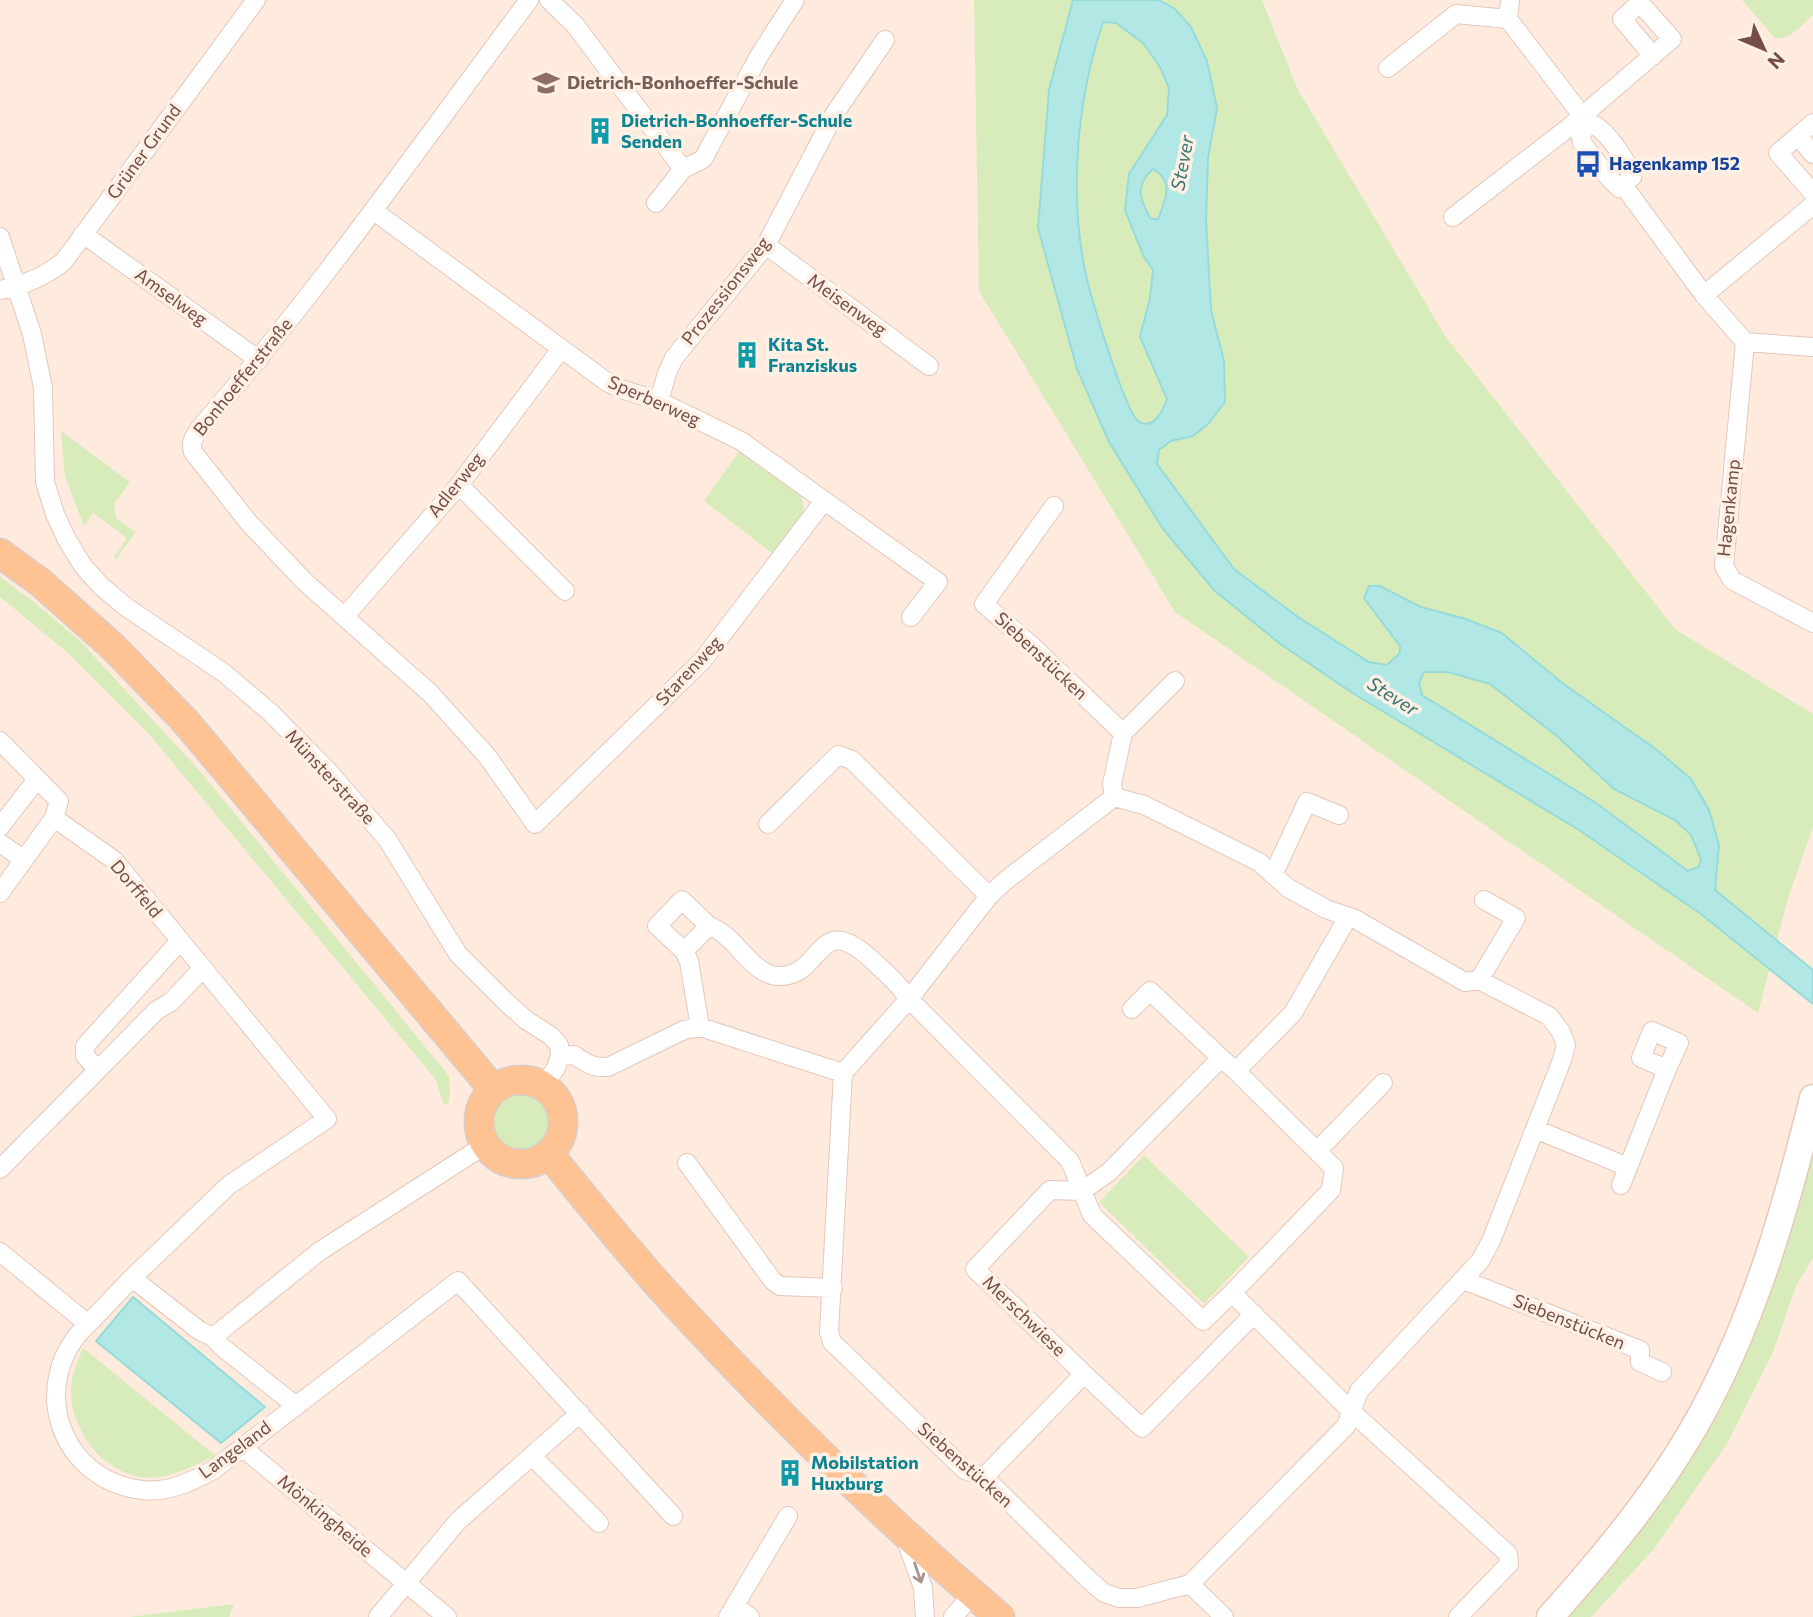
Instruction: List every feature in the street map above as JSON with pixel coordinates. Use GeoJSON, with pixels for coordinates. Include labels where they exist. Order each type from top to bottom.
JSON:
{"type":"FeatureCollection","features":[{"type":"Feature","properties":{"kind":"main road"},"geometry":{"type":"LineString","coordinates":[[0,553],[41,583],[113,647],[185,721],[494,1090]]}},
{"type":"Feature","properties":{"kind":"main road"},"geometry":{"type":"LineString","coordinates":[[527,1081],[543,1086],[560,1106],[562,1132],[557,1144],[548,1154],[533,1163],[515,1164],[498,1158],[485,1145],[480,1131],[484,1102],[494,1090],[509,1082],[527,1081]]}},
{"type":"Feature","properties":{"kind":"main road"},"geometry":{"type":"LineString","coordinates":[[1550,1617],[1634,1517],[1669,1468],[1706,1405],[1749,1312],[1774,1244],[1813,1098]]}},
{"type":"Feature","properties":{"kind":"main road"},"geometry":{"type":"LineString","coordinates":[[548,1154],[672,1300],[780,1413],[903,1530],[1000,1617]]}},
{"type":"Feature","properties":{"kind":"street","name":"Grüner Grund"},"geometry":{"type":"LineString","coordinates":[[8,288],[51,272],[64,261],[256,0]]}},
{"type":"Feature","properties":{"kind":"street","name":"Bonhoefferstraße"},"geometry":{"type":"LineString","coordinates":[[529,0],[374,211],[259,360],[200,428],[191,445],[193,452],[248,523],[304,581],[430,693],[487,756],[535,824]]}},
{"type":"Feature","properties":{"kind":"street"},"geometry":{"type":"LineString","coordinates":[[550,0],[575,25],[683,169]]}},
{"type":"Feature","properties":{"kind":"street"},"geometry":{"type":"LineString","coordinates":[[656,203],[683,169],[702,159],[759,56],[795,0]]}},
{"type":"Feature","properties":{"kind":"street"},"geometry":{"type":"LineString","coordinates":[[1510,0],[1508,19],[1585,118],[1601,128],[1628,163],[1632,177],[1623,185],[1704,295],[1745,342],[1813,347]]}},
{"type":"Feature","properties":{"kind":"street"},"geometry":{"type":"LineString","coordinates":[[1388,68],[1456,14],[1508,19]]}},
{"type":"Feature","properties":{"kind":"street","name":"Prozessionsweg"},"geometry":{"type":"LineString","coordinates":[[659,401],[674,358],[766,246],[835,113],[886,40]]}},
{"type":"Feature","properties":{"kind":"street"},"geometry":{"type":"LineString","coordinates":[[1453,217],[1585,118],[1653,56]]}},
{"type":"Feature","properties":{"kind":"street"},"geometry":{"type":"LineString","coordinates":[[1813,123],[1778,153],[1813,193]]}},
{"type":"Feature","properties":{"kind":"street"},"geometry":{"type":"LineString","coordinates":[[1798,136],[1813,154]]}},
{"type":"Feature","properties":{"kind":"street"},"geometry":{"type":"LineString","coordinates":[[1704,295],[1813,205]]}},
{"type":"Feature","properties":{"kind":"street","name":"Sperberweg"},"geometry":{"type":"LineString","coordinates":[[374,211],[607,382],[659,401],[741,441],[939,582],[911,617]]}},
{"type":"Feature","properties":{"kind":"street","name":"Amselweg"},"geometry":{"type":"LineString","coordinates":[[83,234],[259,360]]}},
{"type":"Feature","properties":{"kind":"street","name":"Münsterstraße"},"geometry":{"type":"LineString","coordinates":[[0,237],[8,288],[32,334],[43,388],[45,482],[55,514],[83,565],[101,586],[126,607],[223,673],[271,713],[328,771],[387,839],[458,954],[506,1002],[551,1036],[559,1045],[560,1056]]}},
{"type":"Feature","properties":{"kind":"street","name":"Meisenweg"},"geometry":{"type":"LineString","coordinates":[[766,246],[929,366]]}},
{"type":"Feature","properties":{"kind":"street","name":"Hagenkamp"},"geometry":{"type":"LineString","coordinates":[[1745,342],[1724,566],[1732,580],[1813,623]]}},
{"type":"Feature","properties":{"kind":"street","name":"Adlerweg"},"geometry":{"type":"LineString","coordinates":[[345,616],[458,485],[561,349]]}},
{"type":"Feature","properties":{"kind":"street"},"geometry":{"type":"LineString","coordinates":[[458,485],[565,591]]}},
{"type":"Feature","properties":{"kind":"street","name":"Starenweg"},"geometry":{"type":"LineString","coordinates":[[535,824],[702,661],[824,501]]}},
{"type":"Feature","properties":{"kind":"street","name":"Siebenstücken"},"geometry":{"type":"LineString","coordinates":[[1054,506],[984,604],[1123,733]]}},
{"type":"Feature","properties":{"kind":"street"},"geometry":{"type":"LineString","coordinates":[[1114,797],[1112,784],[1123,733],[1175,681]]}},
{"type":"Feature","properties":{"kind":"street"},"geometry":{"type":"LineString","coordinates":[[0,741],[59,801],[54,818],[0,893]]}},
{"type":"Feature","properties":{"kind":"street"},"geometry":{"type":"LineString","coordinates":[[768,824],[838,755],[852,760],[989,897]]}},
{"type":"Feature","properties":{"kind":"street"},"geometry":{"type":"LineString","coordinates":[[0,827],[37,779]]}},
{"type":"Feature","properties":{"kind":"street"},"geometry":{"type":"LineString","coordinates":[[543,1086],[556,1068],[560,1056],[574,1055],[598,1068],[608,1067],[684,1030],[700,1027],[843,1073],[909,999],[989,897],[1005,881],[1114,797]]}},
{"type":"Feature","properties":{"kind":"street"},"geometry":{"type":"LineString","coordinates":[[1114,797],[1144,805],[1259,862],[1288,888],[1348,917],[1465,982],[1479,980],[1549,1016],[1561,1032],[1566,1045],[1491,1241],[1480,1261],[1359,1391],[1346,1426],[1190,1584],[1224,1617]]}},
{"type":"Feature","properties":{"kind":"street"},"geometry":{"type":"LineString","coordinates":[[1273,876],[1307,802],[1339,816]]}},
{"type":"Feature","properties":{"kind":"street","name":"Dorffeld"},"geometry":{"type":"LineString","coordinates":[[54,818],[114,860],[260,1038]]}},
{"type":"Feature","properties":{"kind":"street"},"geometry":{"type":"LineString","coordinates":[[0,843],[24,860]]}},
{"type":"Feature","properties":{"kind":"street"},"geometry":{"type":"LineString","coordinates":[[700,1027],[689,961],[684,951],[657,926],[681,900],[709,926],[720,930],[763,972],[777,976],[795,974],[830,942],[843,939],[855,944],[1070,1161],[1092,1215],[1203,1321],[1331,1190],[1334,1168],[1150,991],[1132,1009]]}},
{"type":"Feature","properties":{"kind":"street"},"geometry":{"type":"LineString","coordinates":[[1479,980],[1516,918],[1484,900]]}},
{"type":"Feature","properties":{"kind":"street"},"geometry":{"type":"LineString","coordinates":[[1236,1071],[1293,1013],[1348,917]]}},
{"type":"Feature","properties":{"kind":"street"},"geometry":{"type":"LineString","coordinates":[[684,951],[709,926]]}},
{"type":"Feature","properties":{"kind":"street"},"geometry":{"type":"LineString","coordinates":[[97,1069],[85,1056],[85,1046],[180,941]]}},
{"type":"Feature","properties":{"kind":"street"},"geometry":{"type":"LineString","coordinates":[[0,1169],[97,1069],[157,1010],[171,1002],[203,968]]}},
{"type":"Feature","properties":{"kind":"street"},"geometry":{"type":"LineString","coordinates":[[135,990],[157,1010]]}},
{"type":"Feature","properties":{"kind":"street","name":"Langeland"},"geometry":{"type":"LineString","coordinates":[[260,1038],[327,1119],[229,1185],[74,1338],[65,1351],[56,1390],[56,1406],[71,1446],[91,1469],[125,1487],[143,1490],[176,1487],[213,1470],[458,1281],[580,1413]]}},
{"type":"Feature","properties":{"kind":"street"},"geometry":{"type":"LineString","coordinates":[[1082,1191],[1109,1172],[1221,1058]]}},
{"type":"Feature","properties":{"kind":"street"},"geometry":{"type":"LineString","coordinates":[[1621,1185],[1667,1069]]}},
{"type":"Feature","properties":{"kind":"street","name":"Siebenstücken"},"geometry":{"type":"LineString","coordinates":[[843,1073],[829,1332],[832,1342],[965,1470],[984,1477],[1104,1592],[1119,1598],[1137,1598],[1190,1584]]}},
{"type":"Feature","properties":{"kind":"street"},"geometry":{"type":"LineString","coordinates":[[1317,1151],[1383,1083]]}},
{"type":"Feature","properties":{"kind":"street"},"geometry":{"type":"LineString","coordinates":[[1535,1129],[1628,1167]]}},
{"type":"Feature","properties":{"kind":"street"},"geometry":{"type":"LineString","coordinates":[[213,1337],[320,1251],[485,1145]]}},
{"type":"Feature","properties":{"kind":"street"},"geometry":{"type":"LineString","coordinates":[[687,1163],[773,1281],[780,1286],[833,1288]]}},
{"type":"Feature","properties":{"kind":"street","name":"Merschwiese"},"geometry":{"type":"LineString","coordinates":[[1082,1191],[1050,1190],[975,1269],[1142,1428],[1254,1314]]}},
{"type":"Feature","properties":{"kind":"street"},"geometry":{"type":"LineString","coordinates":[[0,1252],[88,1324]]}},
{"type":"Feature","properties":{"kind":"street"},"geometry":{"type":"LineString","coordinates":[[132,1278],[200,1331],[213,1337],[222,1348],[295,1405]]}},
{"type":"Feature","properties":{"kind":"street","name":"Siebenstücken"},"geometry":{"type":"LineString","coordinates":[[1464,1280],[1640,1350],[1640,1362],[1662,1372]]}},
{"type":"Feature","properties":{"kind":"street"},"geometry":{"type":"LineString","coordinates":[[1232,1293],[1351,1411],[1508,1554],[1509,1564],[1458,1617]]}},
{"type":"Feature","properties":{"kind":"street"},"geometry":{"type":"LineString","coordinates":[[984,1477],[1084,1374]]}},
{"type":"Feature","properties":{"kind":"street"},"geometry":{"type":"LineString","coordinates":[[379,1617],[458,1521],[580,1413],[673,1516]]}},
{"type":"Feature","properties":{"kind":"street","name":"Mönkingheide"},"geometry":{"type":"LineString","coordinates":[[243,1448],[447,1617]]}},
{"type":"Feature","properties":{"kind":"street"},"geometry":{"type":"LineString","coordinates":[[533,1457],[599,1523]]}},
{"type":"Feature","properties":{"kind":"street"},"geometry":{"type":"LineString","coordinates":[[750,1617],[731,1612],[788,1516]]}},
{"type":"Feature","properties":{"kind":"street"},"geometry":{"type":"LineString","coordinates":[[903,1530],[923,1588],[925,1617]]}},
{"type":"Feature","properties":{"kind":"street"},"geometry":{"type":"LineString","coordinates":[[953,1617],[973,1594]]}},
{"type":"Feature","properties":{"kind":"green space"},"geometry":{"type":"Polygon","coordinates":[[[974,0],[1262,0],[1297,88],[1446,337],[1675,629],[1813,714],[1813,827],[1788,898],[1758,1013],[1175,612],[979,291],[974,0]]]}},
{"type":"Feature","properties":{"kind":"green space"},"geometry":{"type":"Polygon","coordinates":[[[1742,0],[1813,0],[1813,15],[1790,35],[1774,37],[1742,0]]]}},
{"type":"Feature","properties":{"kind":"green space"},"geometry":{"type":"Polygon","coordinates":[[[61,431],[130,482],[114,504],[116,518],[136,532],[116,559],[114,557],[127,538],[93,513],[84,526],[65,477],[61,431]]]}},
{"type":"Feature","properties":{"kind":"green space"},"geometry":{"type":"Polygon","coordinates":[[[740,450],[801,494],[804,513],[773,554],[704,501],[740,450]]]}},
{"type":"Feature","properties":{"kind":"green space"},"geometry":{"type":"Polygon","coordinates":[[[0,577],[80,641],[199,770],[449,1076],[448,1105],[443,1103],[436,1080],[149,734],[67,652],[0,597],[0,577]]]}},
{"type":"Feature","properties":{"kind":"green space"},"geometry":{"type":"Polygon","coordinates":[[[522,1091],[540,1097],[548,1105],[554,1123],[548,1141],[540,1149],[522,1155],[504,1149],[496,1141],[490,1123],[496,1105],[504,1097],[522,1091]]]}},
{"type":"Feature","properties":{"kind":"green space"},"geometry":{"type":"Polygon","coordinates":[[[1813,1139],[1813,1258],[1796,1286],[1773,1352],[1728,1442],[1654,1549],[1591,1617],[1565,1617],[1746,1351],[1771,1291],[1813,1139]]]}},
{"type":"Feature","properties":{"kind":"green space"},"geometry":{"type":"Polygon","coordinates":[[[1144,1155],[1249,1257],[1204,1304],[1099,1202],[1144,1155]]]}},
{"type":"Feature","properties":{"kind":"green space"},"geometry":{"type":"Polygon","coordinates":[[[83,1348],[216,1456],[160,1477],[143,1477],[112,1466],[88,1442],[74,1411],[71,1388],[83,1348]]]}},
{"type":"Feature","properties":{"kind":"green space"},"geometry":{"type":"Polygon","coordinates":[[[234,1604],[229,1617],[129,1617],[234,1604]]]}},
{"type":"Feature","properties":{"kind":"water","name":"Stever"},"geometry":{"type":"Polygon","coordinates":[[[1073,0],[1159,0],[1175,9],[1191,27],[1207,61],[1217,108],[1208,158],[1206,220],[1211,310],[1224,361],[1225,402],[1208,424],[1193,436],[1171,441],[1159,450],[1157,464],[1234,569],[1298,617],[1369,662],[1387,665],[1400,653],[1400,646],[1364,598],[1369,586],[1380,586],[1421,607],[1466,619],[1502,633],[1561,682],[1657,750],[1691,779],[1709,810],[1719,845],[1715,890],[1813,970],[1813,1004],[1701,914],[1579,830],[1351,692],[1279,643],[1214,590],[1163,529],[1109,442],[1077,369],[1038,228],[1049,90],[1073,0]],[[1103,22],[1083,105],[1077,170],[1083,261],[1100,325],[1125,396],[1138,421],[1148,424],[1157,418],[1167,399],[1140,337],[1150,298],[1153,270],[1144,257],[1125,210],[1129,174],[1167,115],[1169,88],[1160,67],[1143,43],[1116,23],[1103,22]],[[1153,169],[1143,181],[1141,192],[1151,219],[1158,219],[1166,185],[1160,174],[1153,169]],[[1424,672],[1419,683],[1422,695],[1596,803],[1688,871],[1699,867],[1701,859],[1691,835],[1675,820],[1614,789],[1557,736],[1490,684],[1448,672],[1424,672]]]}},
{"type":"Feature","properties":{"kind":"water"},"geometry":{"type":"Polygon","coordinates":[[[133,1297],[265,1407],[221,1443],[96,1341],[133,1297]]]}},
{"type":"Feature","properties":{"kind":"place","name":"Dietrich-Bonhoeffer-Schule"},"geometry":{"type":"Point","coordinates":[546,83]}},
{"type":"Feature","properties":{"kind":"place","name":"Dietrich-Bonhoeffer-Schule Senden"},"geometry":{"type":"Point","coordinates":[600,131]}},
{"type":"Feature","properties":{"kind":"place","name":"Hagenkamp 152"},"geometry":{"type":"Point","coordinates":[1588,164]}},
{"type":"Feature","properties":{"kind":"place","name":"Kita St. Franziskus"},"geometry":{"type":"Point","coordinates":[747,355]}},
{"type":"Feature","properties":{"kind":"place","name":"Mobilstation Huxburg"},"geometry":{"type":"Point","coordinates":[790,1473]}}]}
